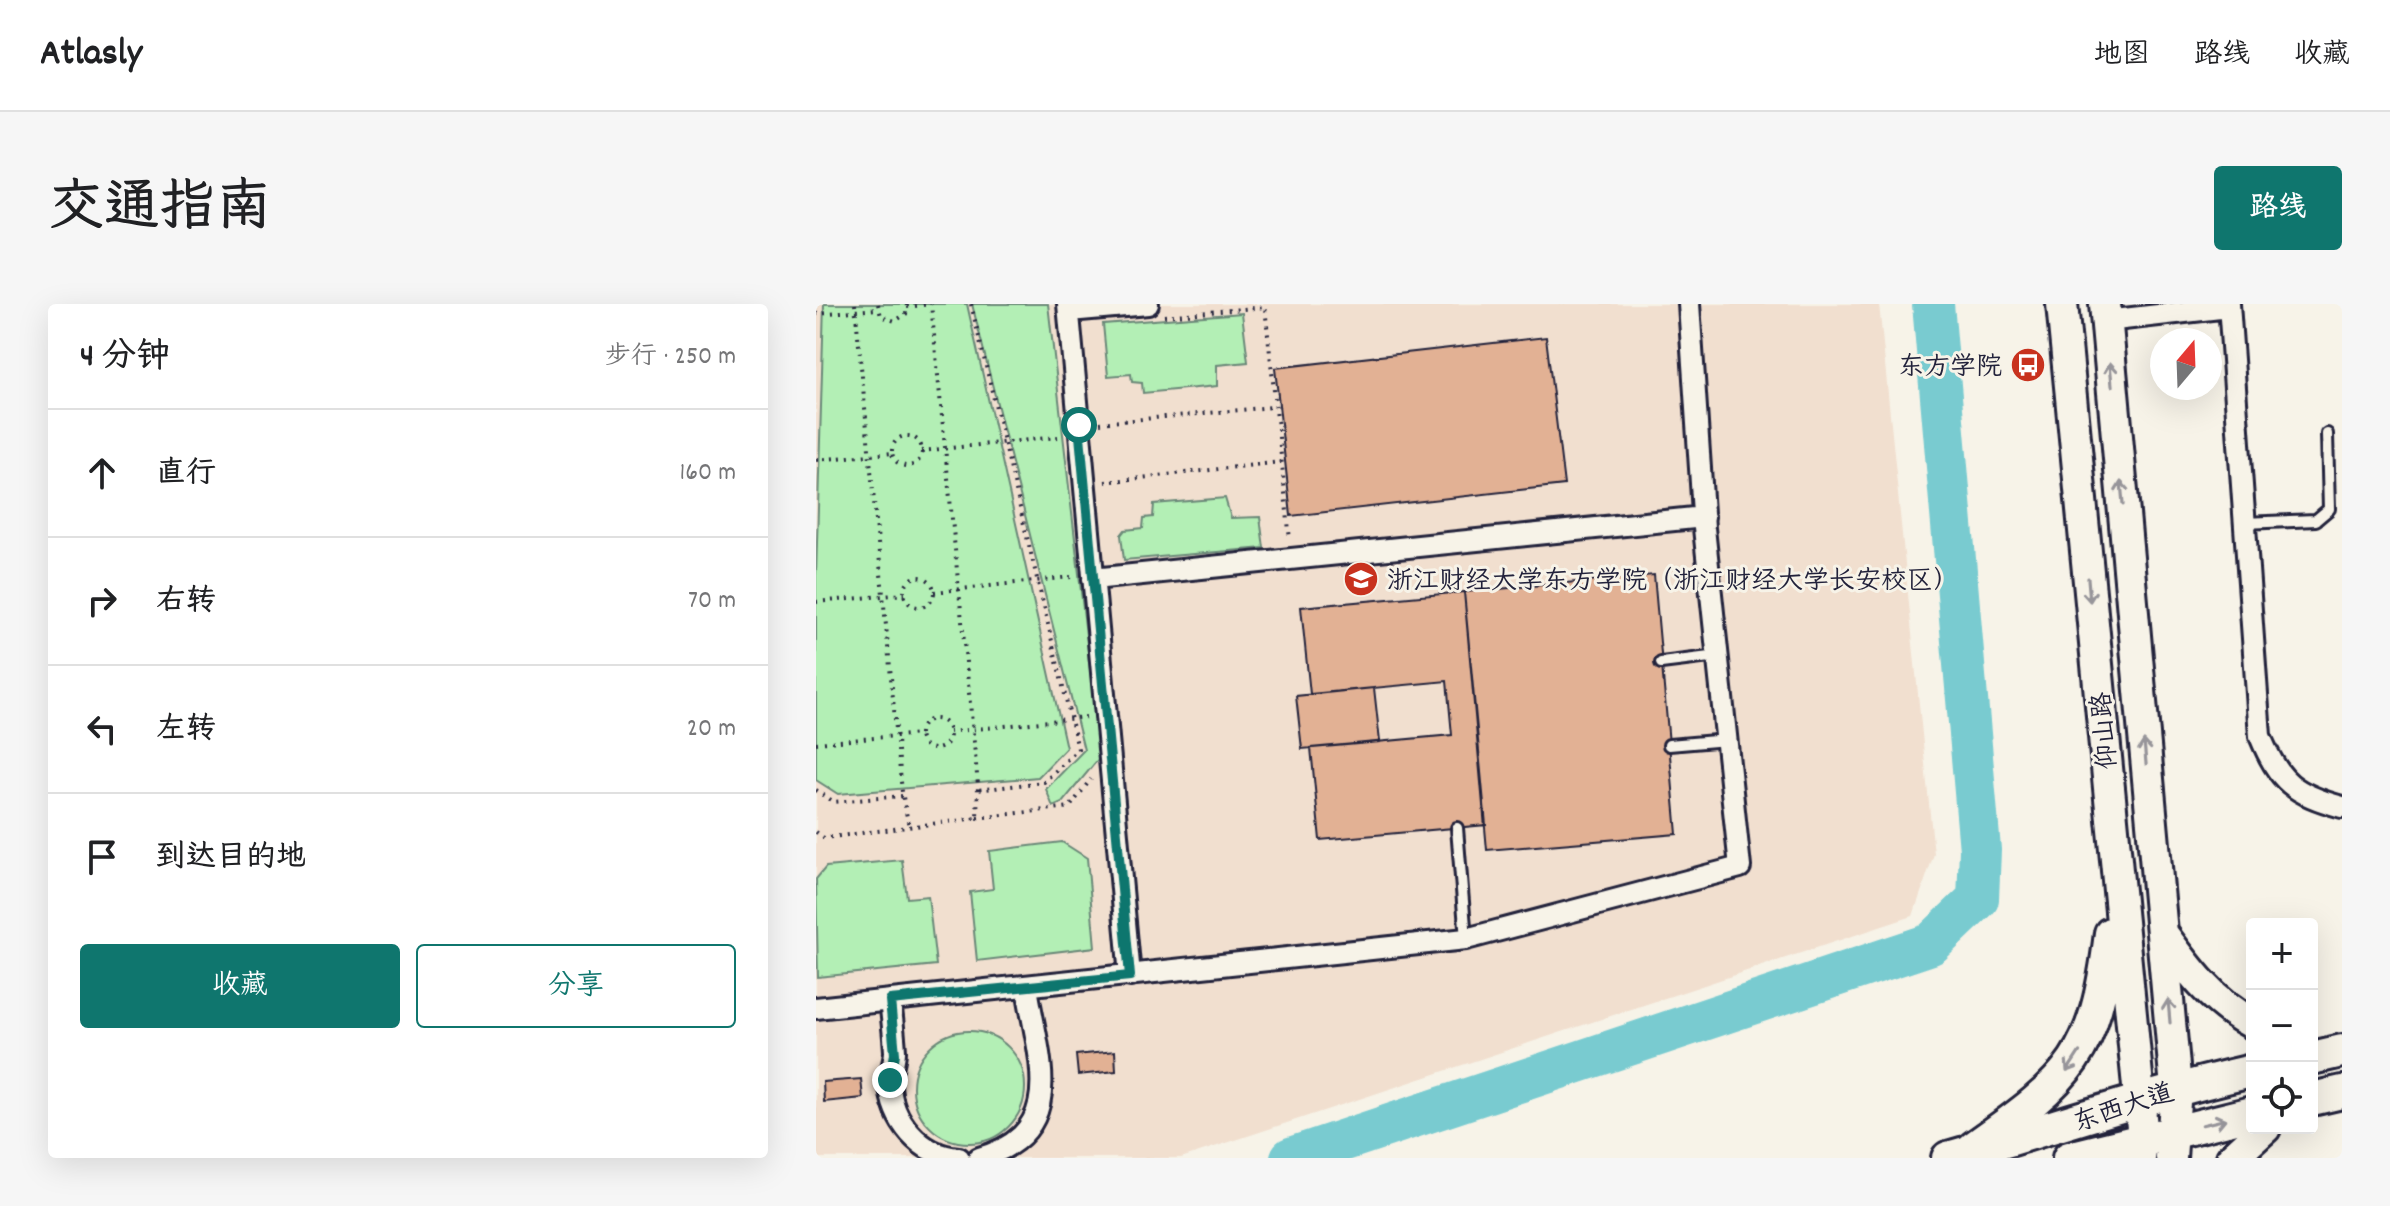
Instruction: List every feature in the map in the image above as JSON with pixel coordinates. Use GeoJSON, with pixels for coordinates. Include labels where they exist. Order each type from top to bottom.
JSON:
{"type":"FeatureCollection","features":[{"type":"Feature","properties":{"kind":"highway"},"geometry":{"type":"LineString","coordinates":[[2318,1056],[2342,1049]]}},
{"type":"Feature","properties":{"kind":"highway","name":"东西大道"},"geometry":{"type":"LineString","coordinates":[[1956,1156],[2138,1103],[2176,1088],[2246,1072]]}},
{"type":"Feature","properties":{"kind":"highway","name":"东西大道"},"geometry":{"type":"LineString","coordinates":[[2069,1158],[2173,1144],[2246,1115]]}},
{"type":"Feature","properties":{"kind":"main road","name":"仰山路"},"geometry":{"type":"LineString","coordinates":[[2062,304],[2141,1148]]}},
{"type":"Feature","properties":{"kind":"main road","name":"仰山路"},"geometry":{"type":"LineString","coordinates":[[2105,312],[2176,1088],[2173,1144]]}},
{"type":"Feature","properties":{"kind":"main road"},"geometry":{"type":"LineString","coordinates":[[1956,1156],[2025,1111],[2062,1079],[2087,1040],[2103,991],[2117,880]]}},
{"type":"Feature","properties":{"kind":"main road"},"geometry":{"type":"LineString","coordinates":[[2162,933],[2198,982],[2229,1011],[2246,1020]]}},
{"type":"Feature","properties":{"kind":"main road"},"geometry":{"type":"LineString","coordinates":[[2318,1043],[2342,1049]]}},
{"type":"Feature","properties":{"kind":"main road"},"geometry":{"type":"LineString","coordinates":[[2232,1158],[2258,1134]]}},
{"type":"Feature","properties":{"kind":"street"},"geometry":{"type":"LineString","coordinates":[[816,1008],[1466,939],[1740,867],[1704,517],[1689,304]]}},
{"type":"Feature","properties":{"kind":"street"},"geometry":{"type":"LineString","coordinates":[[2105,312],[2229,306],[2260,736],[2270,761],[2289,787],[2317,801],[2342,807]]}},
{"type":"Feature","properties":{"kind":"street"},"geometry":{"type":"LineString","coordinates":[[1130,976],[1106,715],[1083,578],[1084,485],[1074,430],[1068,308],[1155,310]]}},
{"type":"Feature","properties":{"kind":"street"},"geometry":{"type":"LineString","coordinates":[[1083,578],[1704,517]]}},
{"type":"Feature","properties":{"kind":"street"},"geometry":{"type":"LineString","coordinates":[[979,1158],[999,1152],[1019,1139],[1034,1120],[1042,1097],[1043,1073],[1027,987]]}},
{"type":"Feature","properties":{"kind":"street"},"geometry":{"type":"LineString","coordinates":[[890,1000],[895,1054],[890,1080],[893,1106],[905,1129],[925,1147],[959,1158]]}},
{"type":"Feature","properties":{"kind":"lane"},"geometry":{"type":"LineString","coordinates":[[2244,523],[2316,520],[2329,509],[2327,434]]}},
{"type":"Feature","properties":{"kind":"lane"},"geometry":{"type":"LineString","coordinates":[[1661,663],[1718,656]]}},
{"type":"Feature","properties":{"kind":"lane"},"geometry":{"type":"LineString","coordinates":[[1669,745],[1727,740]]}},
{"type":"Feature","properties":{"kind":"lane"},"geometry":{"type":"LineString","coordinates":[[1457,828],[1466,939]]}},
{"type":"Feature","properties":{"kind":"path"},"geometry":{"type":"LineString","coordinates":[[855,304],[902,796],[909,828]]}},
{"type":"Feature","properties":{"kind":"path"},"geometry":{"type":"LineString","coordinates":[[816,314],[878,307],[885,319],[895,321],[903,317],[907,305],[931,304],[978,790],[977,818],[824,838],[816,832]]}},
{"type":"Feature","properties":{"kind":"path"},"geometry":{"type":"LineString","coordinates":[[971,304],[1078,749],[1044,782],[978,790]]}},
{"type":"Feature","properties":{"kind":"path"},"geometry":{"type":"LineString","coordinates":[[1155,310],[1265,307],[1291,558]]}},
{"type":"Feature","properties":{"kind":"path"},"geometry":{"type":"LineString","coordinates":[[921,451],[1273,407]]}},
{"type":"Feature","properties":{"kind":"path"},"geometry":{"type":"LineString","coordinates":[[904,436],[917,441],[921,451],[917,461],[909,466],[899,464],[892,453],[896,441],[904,436]]}},
{"type":"Feature","properties":{"kind":"path"},"geometry":{"type":"LineString","coordinates":[[816,460],[892,453]]}},
{"type":"Feature","properties":{"kind":"path"},"geometry":{"type":"LineString","coordinates":[[1084,485],[1281,462]]}},
{"type":"Feature","properties":{"kind":"path"},"geometry":{"type":"LineString","coordinates":[[917,578],[930,582],[934,592],[930,603],[922,607],[912,605],[905,594],[908,583],[917,578]]}},
{"type":"Feature","properties":{"kind":"path"},"geometry":{"type":"LineString","coordinates":[[934,592],[1083,578]]}},
{"type":"Feature","properties":{"kind":"path"},"geometry":{"type":"LineString","coordinates":[[816,602],[905,594]]}},
{"type":"Feature","properties":{"kind":"path"},"geometry":{"type":"LineString","coordinates":[[949,732],[1106,715]]}},
{"type":"Feature","properties":{"kind":"path"},"geometry":{"type":"LineString","coordinates":[[932,720],[945,724],[949,732],[948,741],[937,749],[927,747],[920,734],[923,725],[932,720]]}},
{"type":"Feature","properties":{"kind":"path"},"geometry":{"type":"LineString","coordinates":[[816,743],[920,734]]}},
{"type":"Feature","properties":{"kind":"path"},"geometry":{"type":"LineString","coordinates":[[816,790],[834,802],[902,796]]}},
{"type":"Feature","properties":{"kind":"shaded area","name":"浙江财经大学东方学院（浙江财经大学长安校区）"},"geometry":{"type":"Polygon","coordinates":[[[816,304],[1879,304],[1934,854],[1913,916],[1181,1158],[816,1158],[816,304]]]}},
{"type":"Feature","properties":{"kind":"green space"},"geometry":{"type":"Polygon","coordinates":[[[824,304],[967,304],[1066,748],[1038,777],[838,794],[816,780],[816,576],[824,304]]]}},
{"type":"Feature","properties":{"kind":"green space"},"geometry":{"type":"Polygon","coordinates":[[[972,304],[1048,304],[1100,757],[1062,803],[1053,807],[1046,789],[1084,750],[972,304]]]}},
{"type":"Feature","properties":{"kind":"green space"},"geometry":{"type":"Polygon","coordinates":[[[1242,313],[1248,362],[1217,365],[1217,386],[1143,393],[1142,383],[1132,382],[1131,374],[1108,376],[1103,324],[1242,313]]]}},
{"type":"Feature","properties":{"kind":"green space"},"geometry":{"type":"Polygon","coordinates":[[[1225,498],[1231,518],[1260,517],[1264,548],[1124,560],[1121,535],[1125,530],[1143,528],[1144,518],[1153,517],[1154,504],[1225,498]]]}},
{"type":"Feature","properties":{"kind":"green space"},"geometry":{"type":"Polygon","coordinates":[[[1062,842],[1087,858],[1095,947],[977,961],[970,892],[993,889],[989,851],[1062,842]]]}},
{"type":"Feature","properties":{"kind":"green space"},"geometry":{"type":"Polygon","coordinates":[[[902,860],[907,898],[928,896],[936,965],[818,977],[816,879],[826,867],[902,860]]]}},
{"type":"Feature","properties":{"kind":"green space"},"geometry":{"type":"Polygon","coordinates":[[[969,1031],[990,1035],[1009,1047],[1021,1066],[1025,1087],[1021,1108],[1009,1127],[990,1139],[969,1143],[948,1139],[929,1127],[917,1108],[913,1087],[917,1066],[929,1047],[948,1035],[969,1031]]]}},
{"type":"Feature","properties":{"kind":"building"},"geometry":{"type":"Polygon","coordinates":[[[1546,337],[1564,485],[1291,516],[1275,368],[1546,337]]]}},
{"type":"Feature","properties":{"kind":"building"},"geometry":{"type":"Polygon","coordinates":[[[1654,575],[1677,834],[1487,850],[1464,592],[1654,575]]]}},
{"type":"Feature","properties":{"kind":"building"},"geometry":{"type":"Polygon","coordinates":[[[1464,592],[1486,825],[1320,840],[1311,748],[1452,735],[1447,681],[1310,694],[1301,607],[1464,592]]]}},
{"type":"Feature","properties":{"kind":"building"},"geometry":{"type":"Polygon","coordinates":[[[1374,688],[1380,742],[1302,749],[1296,696],[1374,688]]]}},
{"type":"Feature","properties":{"kind":"building"},"geometry":{"type":"Polygon","coordinates":[[[1115,1051],[1116,1071],[1078,1075],[1076,1055],[1115,1051]]]}},
{"type":"Feature","properties":{"kind":"building"},"geometry":{"type":"Polygon","coordinates":[[[861,1079],[863,1098],[824,1102],[823,1082],[861,1079]]]}},
{"type":"Feature","properties":{"kind":"waterway"},"geometry":{"type":"LineString","coordinates":[[1291,1158],[1931,944],[1978,899],[1980,850],[1933,304]]}},
{"type":"Feature","properties":{"kind":"place","name":"东方学院"},"geometry":{"type":"Point","coordinates":[2028,365]}},
{"type":"Feature","properties":{"kind":"place","name":"浙江财经大学东方学院（浙江财经大学长安校区）"},"geometry":{"type":"Point","coordinates":[1361,579]}},
{"type":"Feature","properties":{"kind":"route"},"geometry":{"type":"LineString","coordinates":[[890,1080],[895,1054],[890,1000],[1130,976],[1079,425]]}}]}
